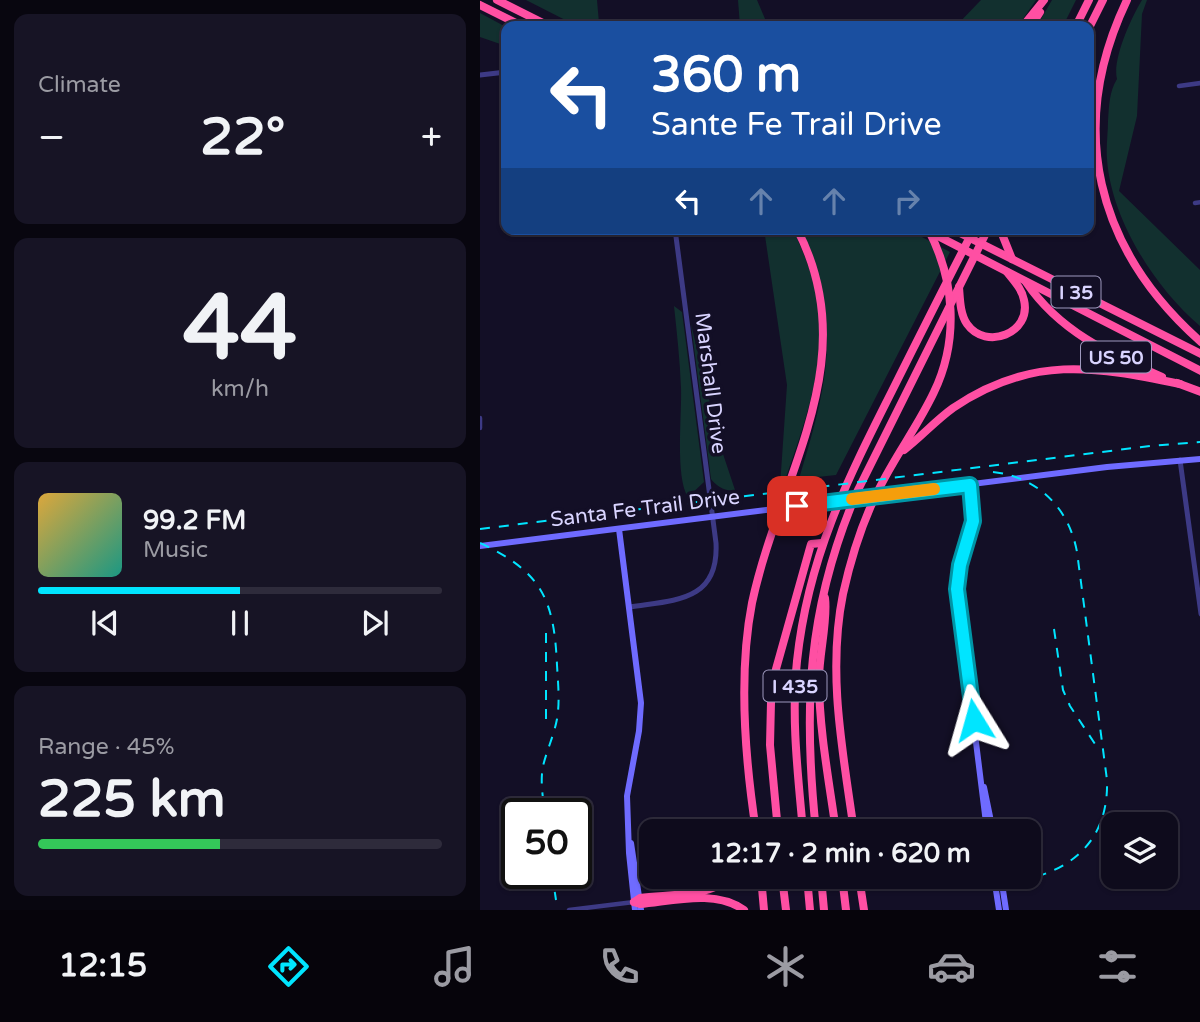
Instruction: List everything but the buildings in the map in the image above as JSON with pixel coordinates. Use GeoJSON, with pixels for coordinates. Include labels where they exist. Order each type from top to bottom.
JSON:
{"type":"FeatureCollection","features":[{"type":"Feature","properties":{"kind":"highway"},"geometry":{"type":"LineString","coordinates":[[497,0],[539,21]]}},
{"type":"Feature","properties":{"kind":"highway"},"geometry":{"type":"LineString","coordinates":[[1027,21],[1046,0]]}},
{"type":"Feature","properties":{"kind":"highway"},"geometry":{"type":"LineString","coordinates":[[1034,21],[1046,0]]}},
{"type":"Feature","properties":{"kind":"highway"},"geometry":{"type":"LineString","coordinates":[[1078,21],[1089,0]]}},
{"type":"Feature","properties":{"kind":"highway"},"geometry":{"type":"LineString","coordinates":[[1092,21],[1103,0]]}},
{"type":"Feature","properties":{"kind":"highway"},"geometry":{"type":"LineString","coordinates":[[1128,0],[1110,39],[1098,90],[1095,153],[1099,178],[1110,215],[1136,268],[1161,303],[1200,342]]}},
{"type":"Feature","properties":{"kind":"highway"},"geometry":{"type":"LineString","coordinates":[[480,5],[512,21]]}},
{"type":"Feature","properties":{"kind":"highway"},"geometry":{"type":"LineString","coordinates":[[754,819],[745,719],[744,668],[752,603],[816,399],[824,342],[819,289],[800,235]]}},
{"type":"Feature","properties":{"kind":"highway"},"geometry":{"type":"LineString","coordinates":[[852,819],[837,698],[837,643],[845,585],[867,515],[879,488],[939,381],[949,339],[950,299],[943,264],[930,235]]}},
{"type":"Feature","properties":{"kind":"highway","name":"I 35"},"geometry":{"type":"LineString","coordinates":[[939,235],[1200,371]]}},
{"type":"Feature","properties":{"kind":"highway","name":"I 35"},"geometry":{"type":"LineString","coordinates":[[964,235],[1200,354]]}},
{"type":"Feature","properties":{"kind":"highway","name":"I 435"},"geometry":{"type":"LineString","coordinates":[[802,819],[795,729],[796,672],[806,603],[822,543],[857,461],[971,235]]}},
{"type":"Feature","properties":{"kind":"highway","name":"I 435"},"geometry":{"type":"LineString","coordinates":[[815,819],[810,770],[809,699],[813,651],[824,589],[845,520],[985,235]]}},
{"type":"Feature","properties":{"kind":"highway","name":"US 50"},"geometry":{"type":"LineString","coordinates":[[1002,235],[1028,285],[1058,319],[1104,351],[1200,392]]}},
{"type":"Feature","properties":{"kind":"highway"},"geometry":{"type":"LineString","coordinates":[[959,287],[963,316],[970,327],[985,337],[998,338],[1007,335],[1022,321],[1025,306],[1022,293],[1005,269]]}},
{"type":"Feature","properties":{"kind":"highway"},"geometry":{"type":"LineString","coordinates":[[899,453],[915,442],[937,420],[972,396],[1027,375],[1071,368],[1104,369],[1180,384]]}},
{"type":"Feature","properties":{"kind":"highway"},"geometry":{"type":"LineString","coordinates":[[777,819],[770,745],[773,686],[811,544],[822,543]]}},
{"type":"Feature","properties":{"kind":"highway"},"geometry":{"type":"LineString","coordinates":[[824,589],[826,608],[819,683],[835,819]]}},
{"type":"Feature","properties":{"kind":"highway"},"geometry":{"type":"LineString","coordinates":[[638,905],[708,889]]}},
{"type":"Feature","properties":{"kind":"highway"},"geometry":{"type":"LineString","coordinates":[[762,889],[764,910]]}},
{"type":"Feature","properties":{"kind":"highway"},"geometry":{"type":"LineString","coordinates":[[783,889],[786,910]]}},
{"type":"Feature","properties":{"kind":"highway"},"geometry":{"type":"LineString","coordinates":[[808,889],[810,910]]}},
{"type":"Feature","properties":{"kind":"highway"},"geometry":{"type":"LineString","coordinates":[[822,889],[824,910]]}},
{"type":"Feature","properties":{"kind":"highway"},"geometry":{"type":"LineString","coordinates":[[843,889],[846,910]]}},
{"type":"Feature","properties":{"kind":"highway"},"geometry":{"type":"LineString","coordinates":[[861,889],[864,910]]}},
{"type":"Feature","properties":{"kind":"highway"},"geometry":{"type":"LineString","coordinates":[[638,905],[711,898],[726,900],[744,910]]}},
{"type":"Feature","properties":{"kind":"main road","name":"Santa Fe Trail Drive"},"geometry":{"type":"LineString","coordinates":[[480,546],[1107,467],[1200,459]]}},
{"type":"Feature","properties":{"kind":"main road"},"geometry":{"type":"LineString","coordinates":[[970,485],[973,521],[960,565],[957,589],[986,819]]}},
{"type":"Feature","properties":{"kind":"main road"},"geometry":{"type":"LineString","coordinates":[[619,529],[641,703],[639,731],[627,791],[629,838],[634,852],[638,905]]}},
{"type":"Feature","properties":{"kind":"main road"},"geometry":{"type":"LineString","coordinates":[[981,775],[990,819]]}},
{"type":"Feature","properties":{"kind":"main road"},"geometry":{"type":"LineString","coordinates":[[996,889],[999,910]]}},
{"type":"Feature","properties":{"kind":"main road"},"geometry":{"type":"LineString","coordinates":[[1003,889],[1006,910]]}},
{"type":"Feature","properties":{"kind":"street"},"geometry":{"type":"LineString","coordinates":[[480,75],[501,73]]}},
{"type":"Feature","properties":{"kind":"street"},"geometry":{"type":"LineString","coordinates":[[1179,86],[1200,83]]}},
{"type":"Feature","properties":{"kind":"street","name":"Marshall Drive"},"geometry":{"type":"LineString","coordinates":[[630,607],[677,600],[697,592],[713,571],[716,560],[676,235]]}},
{"type":"Feature","properties":{"kind":"street"},"geometry":{"type":"LineString","coordinates":[[480,418],[481,428]]}},
{"type":"Feature","properties":{"kind":"street"},"geometry":{"type":"LineString","coordinates":[[1180,460],[1200,614]]}},
{"type":"Feature","properties":{"kind":"street"},"geometry":{"type":"LineString","coordinates":[[569,910],[638,905]]}},
{"type":"Feature","properties":{"kind":"green space"},"geometry":{"type":"Polygon","coordinates":[[[526,0],[597,0],[599,21],[567,21],[526,0]]]}},
{"type":"Feature","properties":{"kind":"green space"},"geometry":{"type":"Polygon","coordinates":[[[738,0],[757,0],[766,21],[740,21],[738,0]]]}},
{"type":"Feature","properties":{"kind":"green space"},"geometry":{"type":"Polygon","coordinates":[[[981,0],[1036,0],[1021,21],[961,21],[981,0]]]}},
{"type":"Feature","properties":{"kind":"green space"},"geometry":{"type":"Polygon","coordinates":[[[1052,0],[1076,0],[1066,21],[1040,21],[1052,0]]]}},
{"type":"Feature","properties":{"kind":"green space"},"geometry":{"type":"Polygon","coordinates":[[[1142,0],[1147,0],[1142,14],[1137,116],[1119,191],[1200,270],[1200,326],[1167,292],[1138,251],[1126,228],[1110,182],[1107,154],[1110,100],[1117,79],[1120,50],[1142,0]]]}},
{"type":"Feature","properties":{"kind":"green space"},"geometry":{"type":"Polygon","coordinates":[[[480,13],[501,24],[501,44],[480,37],[480,13]]]}},
{"type":"Feature","properties":{"kind":"green space"},"geometry":{"type":"Polygon","coordinates":[[[765,235],[796,235],[813,280],[820,333],[808,410],[783,486],[780,486],[787,385],[765,235]]]}},
{"type":"Feature","properties":{"kind":"green space"},"geometry":{"type":"Polygon","coordinates":[[[803,235],[918,235],[950,252],[836,475],[799,479],[817,414],[827,354],[823,294],[803,235]]]}},
{"type":"Feature","properties":{"kind":"green space"},"geometry":{"type":"Polygon","coordinates":[[[674,306],[682,312],[704,482],[688,497],[680,461],[681,388],[674,306]]]}},
{"type":"Feature","properties":{"kind":"green space"},"geometry":{"type":"Polygon","coordinates":[[[691,324],[720,445],[735,490],[722,488],[711,479],[691,324]]]}},
{"type":"Feature","properties":{"kind":"railway"},"geometry":{"type":"LineString","coordinates":[[480,529],[1150,446],[1201,442]]}},
{"type":"Feature","properties":{"kind":"railway"},"geometry":{"type":"LineString","coordinates":[[993,472],[1024,480],[1049,497],[1059,509],[1073,536],[1107,780],[1106,802],[1093,837],[1082,851],[1068,862],[1041,875]]}},
{"type":"Feature","properties":{"kind":"railway"},"geometry":{"type":"LineString","coordinates":[[480,543],[518,565],[541,590],[548,605],[555,642],[558,706],[556,725],[542,772],[543,798]]}},
{"type":"Feature","properties":{"kind":"railway"},"geometry":{"type":"LineString","coordinates":[[1054,629],[1063,690],[1070,706],[1099,750]]}},
{"type":"Feature","properties":{"kind":"railway"},"geometry":{"type":"LineString","coordinates":[[546,633],[546,728]]}},
{"type":"Feature","properties":{"kind":"railway"},"geometry":{"type":"LineString","coordinates":[[554,889],[556,900]]}},
{"type":"Feature","properties":{"kind":"slow traffic"},"geometry":{"type":"LineString","coordinates":[[852,499],[934,489]]}},
{"type":"Feature","properties":{"kind":"route"},"geometry":{"type":"LineString","coordinates":[[797,506],[970,485],[973,521],[960,565],[957,589],[974,720]]}}]}
